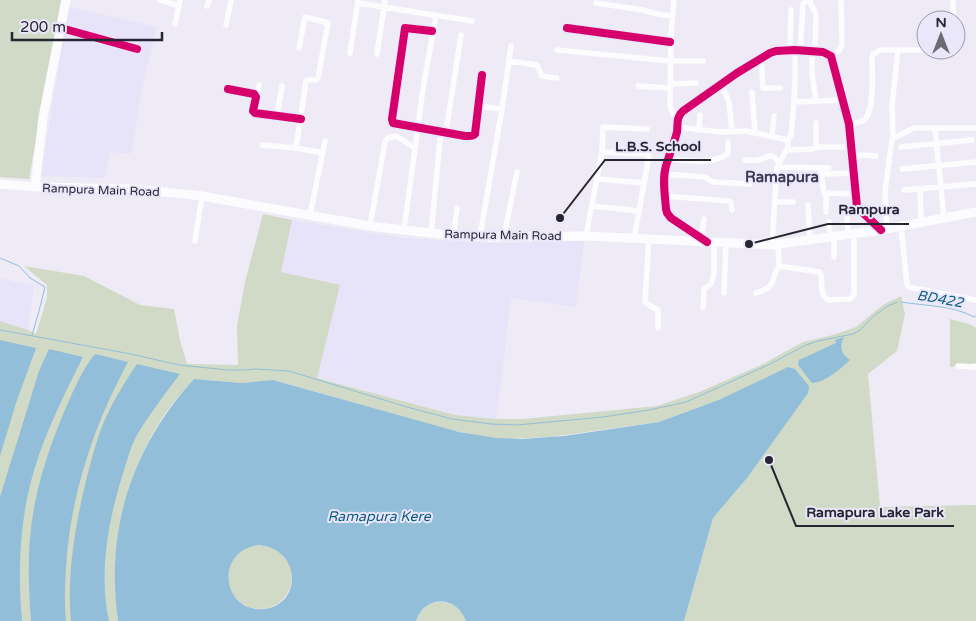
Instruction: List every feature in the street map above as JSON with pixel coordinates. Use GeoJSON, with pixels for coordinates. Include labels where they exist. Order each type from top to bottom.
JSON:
{"type":"FeatureCollection","features":[{"type":"Feature","properties":{"kind":"main road"},"geometry":{"type":"LineString","coordinates":[[35,187],[43,117],[66,0]]}},
{"type":"Feature","properties":{"kind":"main road","name":"Rampura Main Road"},"geometry":{"type":"LineString","coordinates":[[0,184],[134,190],[202,196],[370,226],[469,236],[586,236],[775,244],[884,229],[976,212]]}},
{"type":"Feature","properties":{"kind":"street"},"geometry":{"type":"LineString","coordinates":[[160,0],[179,3],[174,24]]}},
{"type":"Feature","properties":{"kind":"street"},"geometry":{"type":"LineString","coordinates":[[226,25],[231,0]]}},
{"type":"Feature","properties":{"kind":"street"},"geometry":{"type":"LineString","coordinates":[[377,54],[385,0]]}},
{"type":"Feature","properties":{"kind":"street"},"geometry":{"type":"LineString","coordinates":[[674,0],[670,42],[670,86],[671,109],[678,118]]}},
{"type":"Feature","properties":{"kind":"street"},"geometry":{"type":"LineString","coordinates":[[831,56],[839,51],[842,45],[841,0]]}},
{"type":"Feature","properties":{"kind":"street"},"geometry":{"type":"LineString","coordinates":[[795,51],[803,4],[810,1],[816,14],[812,74],[816,101]]}},
{"type":"Feature","properties":{"kind":"street"},"geometry":{"type":"LineString","coordinates":[[350,53],[358,2],[472,21]]}},
{"type":"Feature","properties":{"kind":"street"},"geometry":{"type":"LineString","coordinates":[[596,3],[672,16]]}},
{"type":"Feature","properties":{"kind":"street"},"geometry":{"type":"LineString","coordinates":[[756,293],[771,286],[779,266],[775,244],[776,177],[778,165],[787,150],[788,140],[791,136],[796,77],[791,10]]}},
{"type":"Feature","properties":{"kind":"street"},"geometry":{"type":"LineString","coordinates":[[404,230],[422,88],[436,15]]}},
{"type":"Feature","properties":{"kind":"street"},"geometry":{"type":"LineString","coordinates":[[296,148],[306,81],[318,78],[329,24],[305,17],[299,48]]}},
{"type":"Feature","properties":{"kind":"street"},"geometry":{"type":"LineString","coordinates":[[61,28],[137,49]]}},
{"type":"Feature","properties":{"kind":"street"},"geometry":{"type":"LineString","coordinates":[[432,31],[405,28],[392,119],[395,124],[471,136],[475,134],[482,75]]}},
{"type":"Feature","properties":{"kind":"street"},"geometry":{"type":"LineString","coordinates":[[567,28],[670,42]]}},
{"type":"Feature","properties":{"kind":"street"},"geometry":{"type":"LineString","coordinates":[[431,233],[443,132],[461,35]]}},
{"type":"Feature","properties":{"kind":"street"},"geometry":{"type":"LineString","coordinates":[[480,236],[511,46]]}},
{"type":"Feature","properties":{"kind":"street"},"geometry":{"type":"LineString","coordinates":[[557,50],[670,61],[703,61]]}},
{"type":"Feature","properties":{"kind":"street"},"geometry":{"type":"LineString","coordinates":[[849,124],[860,122],[868,115],[871,103],[873,54],[881,50],[916,50]]}},
{"type":"Feature","properties":{"kind":"street"},"geometry":{"type":"LineString","coordinates":[[884,229],[885,192],[891,140],[893,137],[892,105],[898,50]]}},
{"type":"Feature","properties":{"kind":"street"},"geometry":{"type":"LineString","coordinates":[[708,241],[671,218],[666,209],[664,174],[678,127],[678,118],[680,113],[721,84],[761,58],[776,51],[814,51],[824,52],[831,56],[849,124],[858,208],[884,229]]}},
{"type":"Feature","properties":{"kind":"street"},"geometry":{"type":"LineString","coordinates":[[761,58],[763,88],[780,88]]}},
{"type":"Feature","properties":{"kind":"street"},"geometry":{"type":"LineString","coordinates":[[509,61],[537,65],[542,76],[557,78]]}},
{"type":"Feature","properties":{"kind":"street"},"geometry":{"type":"LineString","coordinates":[[638,86],[670,86],[696,83]]}},
{"type":"Feature","properties":{"kind":"street"},"geometry":{"type":"LineString","coordinates":[[721,84],[729,102],[732,132]]}},
{"type":"Feature","properties":{"kind":"street"},"geometry":{"type":"LineString","coordinates":[[259,85],[253,111],[301,120]]}},
{"type":"Feature","properties":{"kind":"street"},"geometry":{"type":"LineString","coordinates":[[276,116],[282,86]]}},
{"type":"Feature","properties":{"kind":"street"},"geometry":{"type":"LineString","coordinates":[[228,89],[254,94],[256,97]]}},
{"type":"Feature","properties":{"kind":"street"},"geometry":{"type":"LineString","coordinates":[[752,92],[755,132]]}},
{"type":"Feature","properties":{"kind":"street"},"geometry":{"type":"LineString","coordinates":[[794,102],[843,100]]}},
{"type":"Feature","properties":{"kind":"street"},"geometry":{"type":"LineString","coordinates":[[478,106],[502,109]]}},
{"type":"Feature","properties":{"kind":"street"},"geometry":{"type":"LineString","coordinates":[[699,130],[700,115]]}},
{"type":"Feature","properties":{"kind":"street"},"geometry":{"type":"LineString","coordinates":[[772,137],[774,116]]}},
{"type":"Feature","properties":{"kind":"street"},"geometry":{"type":"LineString","coordinates":[[816,123],[816,147]]}},
{"type":"Feature","properties":{"kind":"street"},"geometry":{"type":"LineString","coordinates":[[586,236],[602,152],[603,127],[647,129]]}},
{"type":"Feature","properties":{"kind":"street"},"geometry":{"type":"LineString","coordinates":[[678,127],[720,132],[755,132],[788,140]]}},
{"type":"Feature","properties":{"kind":"street"},"geometry":{"type":"LineString","coordinates":[[893,137],[914,128],[976,128]]}},
{"type":"Feature","properties":{"kind":"street"},"geometry":{"type":"LineString","coordinates":[[935,129],[944,218]]}},
{"type":"Feature","properties":{"kind":"street"},"geometry":{"type":"LineString","coordinates":[[370,226],[385,142],[388,138],[396,136],[414,148]]}},
{"type":"Feature","properties":{"kind":"street"},"geometry":{"type":"LineString","coordinates":[[901,147],[972,140]]}},
{"type":"Feature","properties":{"kind":"street"},"geometry":{"type":"LineString","coordinates":[[310,215],[325,141]]}},
{"type":"Feature","properties":{"kind":"street"},"geometry":{"type":"LineString","coordinates":[[668,159],[699,161],[720,158],[728,153],[728,142]]}},
{"type":"Feature","properties":{"kind":"street"},"geometry":{"type":"LineString","coordinates":[[262,145],[323,153]]}},
{"type":"Feature","properties":{"kind":"street"},"geometry":{"type":"LineString","coordinates":[[787,150],[816,147],[851,147]]}},
{"type":"Feature","properties":{"kind":"street"},"geometry":{"type":"LineString","coordinates":[[602,152],[649,156],[634,238]]}},
{"type":"Feature","properties":{"kind":"street"},"geometry":{"type":"LineString","coordinates":[[745,160],[758,160],[771,156],[775,157],[778,165]]}},
{"type":"Feature","properties":{"kind":"street"},"geometry":{"type":"LineString","coordinates":[[852,157],[876,156]]}},
{"type":"Feature","properties":{"kind":"street"},"geometry":{"type":"LineString","coordinates":[[902,169],[976,162]]}},
{"type":"Feature","properties":{"kind":"street"},"geometry":{"type":"LineString","coordinates":[[778,165],[820,171],[854,173]]}},
{"type":"Feature","properties":{"kind":"street"},"geometry":{"type":"LineString","coordinates":[[820,171],[828,168]]}},
{"type":"Feature","properties":{"kind":"street"},"geometry":{"type":"LineString","coordinates":[[820,171],[823,191],[826,194],[826,212]]}},
{"type":"Feature","properties":{"kind":"street"},"geometry":{"type":"LineString","coordinates":[[504,236],[517,172]]}},
{"type":"Feature","properties":{"kind":"street"},"geometry":{"type":"LineString","coordinates":[[664,174],[705,178],[711,182],[750,184]]}},
{"type":"Feature","properties":{"kind":"street"},"geometry":{"type":"LineString","coordinates":[[776,177],[803,178]]}},
{"type":"Feature","properties":{"kind":"street"},"geometry":{"type":"LineString","coordinates":[[597,179],[644,183]]}},
{"type":"Feature","properties":{"kind":"street"},"geometry":{"type":"LineString","coordinates":[[904,190],[976,184]]}},
{"type":"Feature","properties":{"kind":"street"},"geometry":{"type":"LineString","coordinates":[[920,189],[921,222]]}},
{"type":"Feature","properties":{"kind":"street"},"geometry":{"type":"LineString","coordinates":[[826,194],[856,194]]}},
{"type":"Feature","properties":{"kind":"street"},"geometry":{"type":"LineString","coordinates":[[195,241],[202,196]]}},
{"type":"Feature","properties":{"kind":"street"},"geometry":{"type":"LineString","coordinates":[[665,196],[729,201],[732,210]]}},
{"type":"Feature","properties":{"kind":"street"},"geometry":{"type":"LineString","coordinates":[[775,202],[793,202]]}},
{"type":"Feature","properties":{"kind":"street"},"geometry":{"type":"LineString","coordinates":[[808,205],[810,240]]}},
{"type":"Feature","properties":{"kind":"street"},"geometry":{"type":"LineString","coordinates":[[592,206],[639,210]]}},
{"type":"Feature","properties":{"kind":"street"},"geometry":{"type":"LineString","coordinates":[[454,231],[457,208]]}},
{"type":"Feature","properties":{"kind":"street"},"geometry":{"type":"LineString","coordinates":[[779,266],[820,272],[822,276],[822,292],[825,299],[850,299],[854,295],[851,234],[847,211]]}},
{"type":"Feature","properties":{"kind":"street"},"geometry":{"type":"LineString","coordinates":[[703,307],[704,289],[711,284],[714,274],[704,219]]}},
{"type":"Feature","properties":{"kind":"street"},"geometry":{"type":"LineString","coordinates":[[829,222],[834,257]]}},
{"type":"Feature","properties":{"kind":"street"},"geometry":{"type":"LineString","coordinates":[[901,226],[907,284],[909,287],[976,300]]}},
{"type":"Feature","properties":{"kind":"street"},"geometry":{"type":"LineString","coordinates":[[444,234],[446,231],[468,232],[469,236]]}},
{"type":"Feature","properties":{"kind":"street"},"geometry":{"type":"LineString","coordinates":[[649,239],[645,301],[658,310],[658,328]]}},
{"type":"Feature","properties":{"kind":"street"},"geometry":{"type":"LineString","coordinates":[[724,293],[726,243]]}},
{"type":"Feature","properties":{"kind":"street"},"geometry":{"type":"LineString","coordinates":[[958,366],[976,366]]}},
{"type":"Feature","properties":{"kind":"shaded area"},"geometry":{"type":"Polygon","coordinates":[[[68,7],[157,27],[144,78],[132,151],[129,154],[111,152],[104,178],[41,176],[68,7]]]}},
{"type":"Feature","properties":{"kind":"shaded area"},"geometry":{"type":"Polygon","coordinates":[[[292,220],[404,238],[491,243],[584,241],[576,307],[511,298],[496,419],[455,415],[317,377],[340,285],[281,272],[292,220]]]}},
{"type":"Feature","properties":{"kind":"shaded area"},"geometry":{"type":"Polygon","coordinates":[[[0,278],[34,286],[28,330],[0,321],[0,278]]]}},
{"type":"Feature","properties":{"kind":"green space"},"geometry":{"type":"Polygon","coordinates":[[[0,0],[61,0],[29,179],[0,177],[0,0]]]}},
{"type":"Feature","properties":{"kind":"green space"},"geometry":{"type":"Polygon","coordinates":[[[263,214],[292,220],[281,272],[340,285],[317,378],[455,415],[496,419],[523,419],[657,406],[699,392],[761,365],[803,342],[856,327],[883,305],[901,296],[905,314],[897,351],[868,374],[880,507],[976,505],[976,621],[684,621],[713,518],[747,478],[721,399],[659,422],[550,437],[509,439],[483,437],[446,429],[274,380],[242,383],[194,379],[168,410],[151,438],[129,487],[117,540],[115,594],[118,621],[0,621],[0,321],[36,334],[47,298],[47,285],[24,266],[84,276],[140,305],[174,309],[187,364],[238,365],[237,326],[245,282],[263,214]]]}},
{"type":"Feature","properties":{"kind":"green space"},"geometry":{"type":"Polygon","coordinates":[[[950,319],[976,328],[976,363],[950,367],[950,319]]]}},
{"type":"Feature","properties":{"kind":"green space"},"geometry":{"type":"Polygon","coordinates":[[[260,545],[278,551],[286,559],[292,577],[286,595],[278,603],[260,609],[242,603],[234,595],[228,577],[234,559],[242,551],[260,545]]]}},
{"type":"Feature","properties":{"kind":"green space"},"geometry":{"type":"Polygon","coordinates":[[[441,602],[457,607],[466,621],[416,621],[426,607],[433,603],[441,602]]]}},
{"type":"Feature","properties":{"kind":"water"},"geometry":{"type":"Polygon","coordinates":[[[844,337],[842,350],[850,360],[827,378],[812,383],[798,365],[799,360],[836,343],[835,340],[844,337]]]}},
{"type":"Feature","properties":{"kind":"water"},"geometry":{"type":"Polygon","coordinates":[[[0,340],[36,348],[16,403],[0,456],[0,340]]]}},
{"type":"Feature","properties":{"kind":"water"},"geometry":{"type":"Polygon","coordinates":[[[49,349],[83,357],[44,442],[28,496],[20,558],[22,621],[0,621],[0,497],[39,371],[49,349]]]}},
{"type":"Feature","properties":{"kind":"water"},"geometry":{"type":"Polygon","coordinates":[[[95,354],[128,362],[94,436],[78,487],[68,541],[65,587],[66,621],[31,621],[29,547],[37,491],[47,457],[64,412],[81,375],[95,354]]]}},
{"type":"Feature","properties":{"kind":"water"},"geometry":{"type":"Polygon","coordinates":[[[137,364],[180,374],[137,435],[130,450],[119,488],[110,526],[105,564],[106,602],[109,621],[71,621],[71,564],[80,505],[89,469],[107,416],[118,393],[137,364]]]}},
{"type":"Feature","properties":{"kind":"water","name":"Ramapura Kere"},"geometry":{"type":"Polygon","coordinates":[[[788,367],[795,369],[809,386],[808,393],[747,478],[713,518],[684,621],[466,621],[462,612],[456,606],[441,602],[426,606],[420,612],[416,621],[118,621],[115,587],[116,554],[120,522],[128,491],[139,461],[154,433],[172,405],[194,379],[242,383],[273,380],[459,432],[496,438],[522,439],[564,436],[659,422],[721,399],[788,367]],[[260,545],[245,549],[235,557],[230,568],[229,580],[232,592],[239,601],[250,608],[264,609],[276,605],[285,598],[291,588],[290,566],[284,557],[274,549],[260,545]]]}},
{"type":"Feature","properties":{"kind":"waterway"},"geometry":{"type":"LineString","coordinates":[[0,258],[19,266],[30,278],[45,287],[32,335]]}},
{"type":"Feature","properties":{"kind":"waterway"},"geometry":{"type":"LineString","coordinates":[[0,330],[131,354],[179,365],[228,370],[289,371],[452,419],[517,425],[603,417],[686,402],[770,364],[806,345],[853,334],[859,331],[875,315],[897,302]]}},
{"type":"Feature","properties":{"kind":"waterway","name":"BD422"},"geometry":{"type":"LineString","coordinates":[[901,302],[948,308],[974,317],[976,316]]}},
{"type":"Feature","properties":{"kind":"cycle path"},"geometry":{"type":"LineString","coordinates":[[61,28],[137,49]]}},
{"type":"Feature","properties":{"kind":"cycle path"},"geometry":{"type":"LineString","coordinates":[[432,31],[405,28],[393,123],[473,136],[475,134],[482,75]]}},
{"type":"Feature","properties":{"kind":"cycle path"},"geometry":{"type":"LineString","coordinates":[[567,28],[670,42]]}},
{"type":"Feature","properties":{"kind":"cycle path"},"geometry":{"type":"LineString","coordinates":[[707,242],[671,218],[666,209],[664,176],[677,132],[678,118],[683,111],[737,73],[776,51],[823,52],[831,56],[849,124],[857,207],[881,230]]}},
{"type":"Feature","properties":{"kind":"cycle path"},"geometry":{"type":"LineString","coordinates":[[228,89],[254,94],[256,97],[253,111],[255,113],[301,119]]}},
{"type":"Feature","properties":{"kind":"place","name":"L.B.S. School"},"geometry":{"type":"Point","coordinates":[560,218]}},
{"type":"Feature","properties":{"kind":"place","name":"Rampura"},"geometry":{"type":"Point","coordinates":[749,244]}},
{"type":"Feature","properties":{"kind":"place","name":"Ramapura Lake Park"},"geometry":{"type":"Point","coordinates":[769,460]}},
{"type":"Feature","properties":{"kind":"district","name":"Ramapura"},"geometry":{"type":"Point","coordinates":[782,177]}}]}
